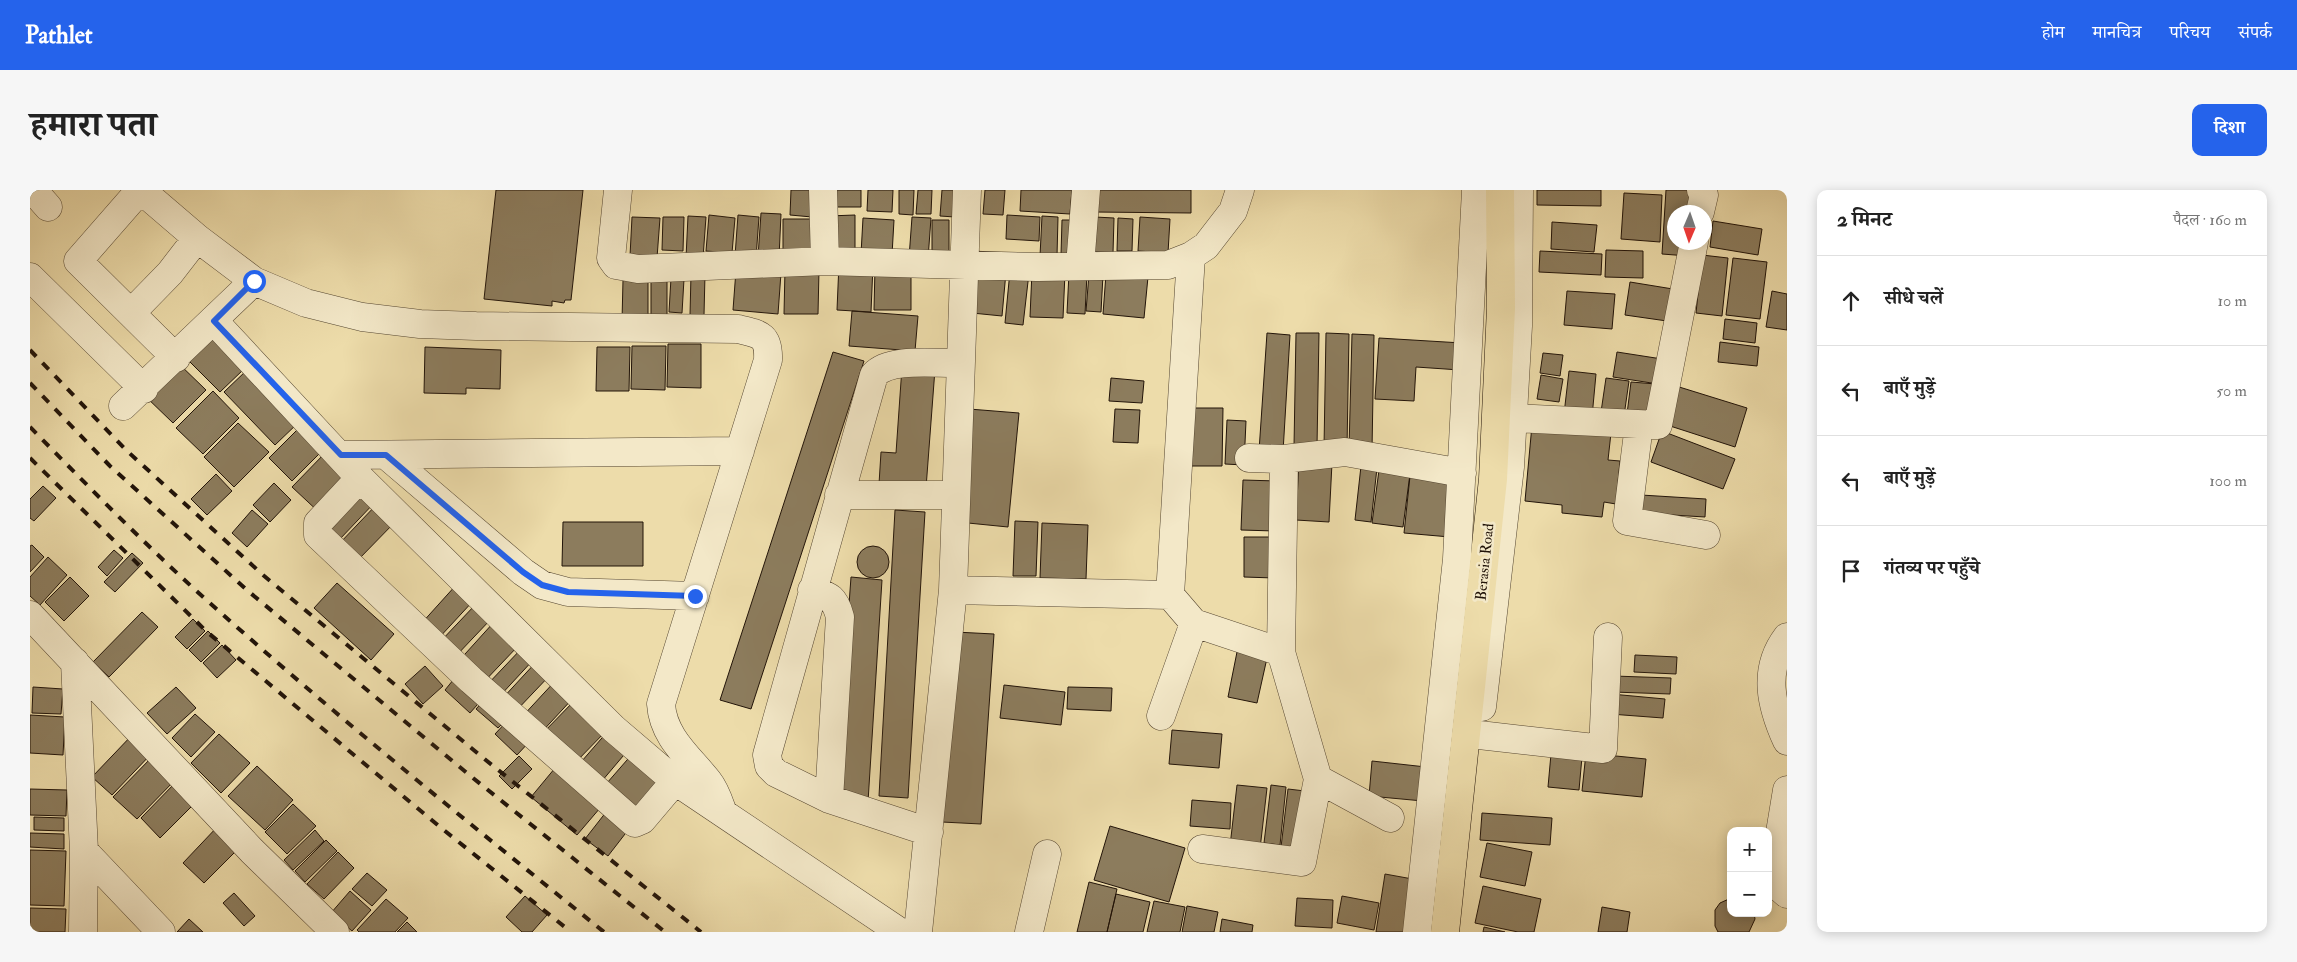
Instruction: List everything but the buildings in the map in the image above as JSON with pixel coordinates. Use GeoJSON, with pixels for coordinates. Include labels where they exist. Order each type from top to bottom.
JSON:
{"type":"FeatureCollection","features":[{"type":"Feature","properties":{"kind":"main road","name":"Berasia Road"},"geometry":{"type":"LineString","coordinates":[[1445,932],[1494,480],[1501,308],[1500,190]]}},
{"type":"Feature","properties":{"kind":"street"},"geometry":{"type":"LineString","coordinates":[[176,358],[78,261],[140,190],[197,238],[254,281],[306,303],[362,317],[420,324],[738,329],[759,334],[766,340],[769,350],[768,360],[661,704],[662,717],[670,735],[708,782],[716,794],[723,813]]}},
{"type":"Feature","properties":{"kind":"street"},"geometry":{"type":"LineString","coordinates":[[618,190],[611,258],[616,266],[638,269],[825,261],[1080,266],[1168,265],[1191,256],[1206,246],[1232,212],[1240,190]]}},
{"type":"Feature","properties":{"kind":"street"},"geometry":{"type":"LineString","coordinates":[[823,190],[825,261]]}},
{"type":"Feature","properties":{"kind":"street"},"geometry":{"type":"LineString","coordinates":[[918,932],[953,590],[960,363],[968,190]]}},
{"type":"Feature","properties":{"kind":"street"},"geometry":{"type":"LineString","coordinates":[[1080,266],[1086,190]]}},
{"type":"Feature","properties":{"kind":"street"},"geometry":{"type":"LineString","coordinates":[[1417,932],[1458,559],[1476,190]]}},
{"type":"Feature","properties":{"kind":"street"},"geometry":{"type":"LineString","coordinates":[[1459,932],[1479,735],[1510,467],[1518,326],[1518,190]]}},
{"type":"Feature","properties":{"kind":"street"},"geometry":{"type":"LineString","coordinates":[[1701,190],[1704,195],[1702,205]]}},
{"type":"Feature","properties":{"kind":"street"},"geometry":{"type":"LineString","coordinates":[[131,313],[170,273],[197,238]]}},
{"type":"Feature","properties":{"kind":"street"},"geometry":{"type":"LineString","coordinates":[[1513,418],[1658,425],[1692,250]]}},
{"type":"Feature","properties":{"kind":"street"},"geometry":{"type":"LineString","coordinates":[[1191,256],[1170,595],[1194,623],[1282,652]]}},
{"type":"Feature","properties":{"kind":"street"},"geometry":{"type":"LineString","coordinates":[[30,277],[144,389]]}},
{"type":"Feature","properties":{"kind":"street"},"geometry":{"type":"LineString","coordinates":[[123,406],[144,389],[254,281]]}},
{"type":"Feature","properties":{"kind":"street"},"geometry":{"type":"LineString","coordinates":[[214,321],[341,455],[360,478],[614,729],[675,781],[900,932]]}},
{"type":"Feature","properties":{"kind":"street"},"geometry":{"type":"LineString","coordinates":[[929,832],[829,799],[776,773],[769,766],[767,755],[870,384],[880,369],[892,364],[960,363]]}},
{"type":"Feature","properties":{"kind":"street"},"geometry":{"type":"LineString","coordinates":[[1639,425],[1627,522],[1706,535]]}},
{"type":"Feature","properties":{"kind":"street"},"geometry":{"type":"LineString","coordinates":[[341,455],[740,451]]}},
{"type":"Feature","properties":{"kind":"street"},"geometry":{"type":"LineString","coordinates":[[1249,458],[1284,459],[1344,452],[1462,473]]}},
{"type":"Feature","properties":{"kind":"street"},"geometry":{"type":"LineString","coordinates":[[386,455],[523,572],[542,585],[568,592],[695,596]]}},
{"type":"Feature","properties":{"kind":"street"},"geometry":{"type":"LineString","coordinates":[[1202,849],[1302,862],[1318,779],[1282,652],[1284,459]]}},
{"type":"Feature","properties":{"kind":"street"},"geometry":{"type":"LineString","coordinates":[[360,478],[318,523],[318,535],[471,680],[632,821],[635,823],[642,820],[675,781]]}},
{"type":"Feature","properties":{"kind":"street"},"geometry":{"type":"LineString","coordinates":[[839,495],[956,495]]}},
{"type":"Feature","properties":{"kind":"street"},"geometry":{"type":"LineString","coordinates":[[812,590],[828,595],[837,604],[840,617],[829,799]]}},
{"type":"Feature","properties":{"kind":"street"},"geometry":{"type":"LineString","coordinates":[[953,590],[1170,595]]}},
{"type":"Feature","properties":{"kind":"street"},"geometry":{"type":"LineString","coordinates":[[30,614],[252,851],[335,932]]}},
{"type":"Feature","properties":{"kind":"street"},"geometry":{"type":"LineString","coordinates":[[1161,716],[1194,623]]}},
{"type":"Feature","properties":{"kind":"street"},"geometry":{"type":"LineString","coordinates":[[1479,735],[1603,750],[1608,637]]}},
{"type":"Feature","properties":{"kind":"street"},"geometry":{"type":"LineString","coordinates":[[1787,637],[1779,648],[1770,676],[1777,718],[1787,741]]}},
{"type":"Feature","properties":{"kind":"street"},"geometry":{"type":"LineString","coordinates":[[75,662],[84,851],[83,932]]}},
{"type":"Feature","properties":{"kind":"street"},"geometry":{"type":"LineString","coordinates":[[1318,779],[1390,818]]}},
{"type":"Feature","properties":{"kind":"street"},"geometry":{"type":"LineString","coordinates":[[1787,790],[1774,869],[1780,888],[1787,894]]}},
{"type":"Feature","properties":{"kind":"street"},"geometry":{"type":"LineString","coordinates":[[84,851],[161,932]]}},
{"type":"Feature","properties":{"kind":"street"},"geometry":{"type":"LineString","coordinates":[[1029,932],[1047,854]]}},
{"type":"Feature","properties":{"kind":"railway"},"geometry":{"type":"LineString","coordinates":[[30,350],[126,450],[263,575],[487,761],[701,932]]}},
{"type":"Feature","properties":{"kind":"railway"},"geometry":{"type":"LineString","coordinates":[[30,383],[110,466],[248,591],[473,778],[665,932]]}},
{"type":"Feature","properties":{"kind":"railway"},"geometry":{"type":"LineString","coordinates":[[30,427],[147,545],[195,590],[314,694],[604,932]]}},
{"type":"Feature","properties":{"kind":"railway"},"geometry":{"type":"LineString","coordinates":[[30,458],[206,631],[440,827],[571,932]]}},
{"type":"Feature","properties":{"kind":"route"},"geometry":{"type":"LineString","coordinates":[[254,281],[214,321],[341,455],[386,455],[523,572],[542,585],[568,592],[695,596]]}}]}
